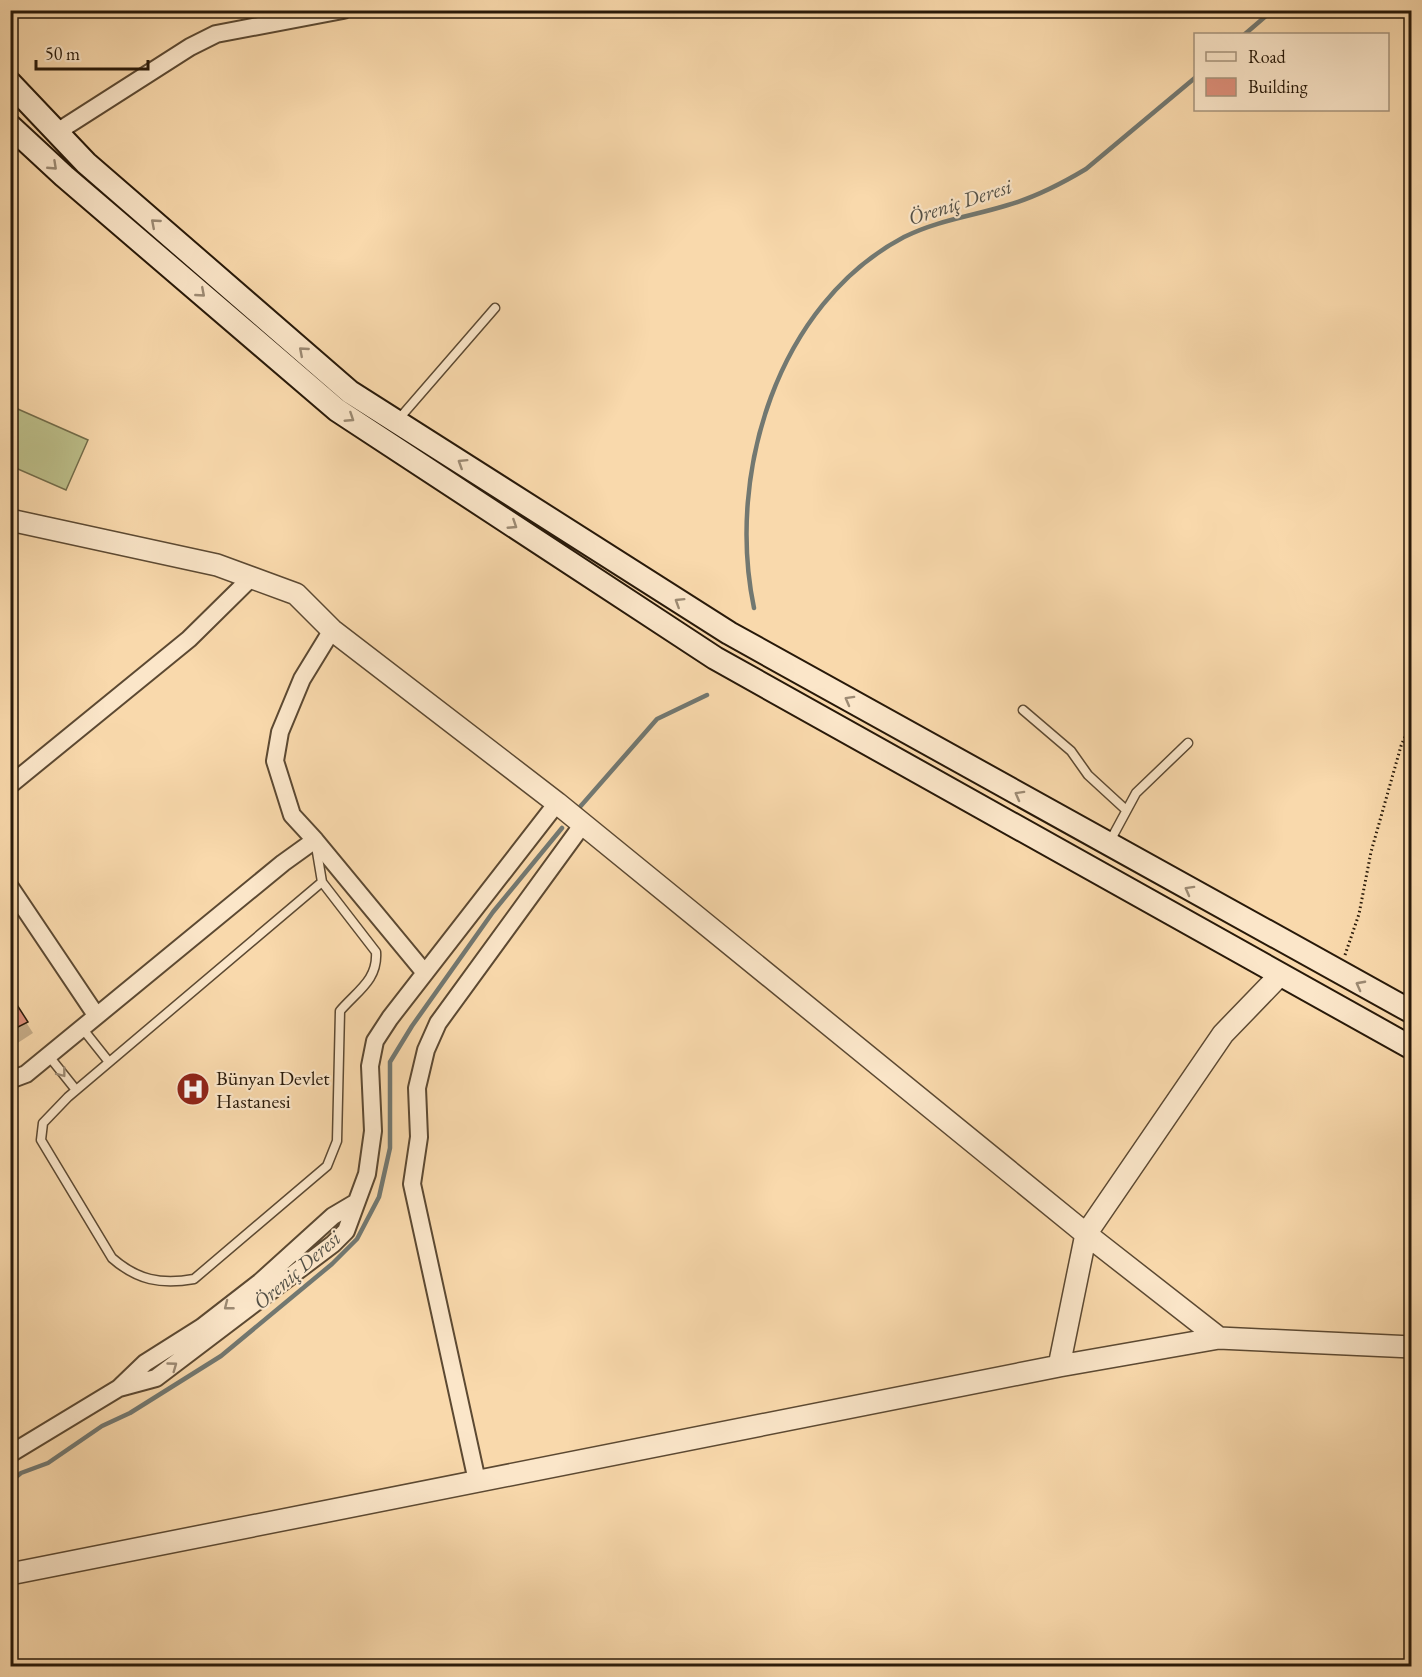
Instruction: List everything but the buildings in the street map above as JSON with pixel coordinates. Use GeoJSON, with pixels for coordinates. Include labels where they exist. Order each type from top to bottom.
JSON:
{"type":"FeatureCollection","features":[{"type":"Feature","properties":{"kind":"main road"},"geometry":{"type":"LineString","coordinates":[[10,83],[86,163],[350,392],[729,633],[1338,974],[1412,1012]]}},
{"type":"Feature","properties":{"kind":"main road"},"geometry":{"type":"LineString","coordinates":[[10,126],[64,176],[337,410],[715,658],[1279,976],[1412,1048]]}},
{"type":"Feature","properties":{"kind":"street"},"geometry":{"type":"LineString","coordinates":[[57,132],[190,47],[216,34],[343,10]]}},
{"type":"Feature","properties":{"kind":"street"},"geometry":{"type":"LineString","coordinates":[[10,520],[217,566],[296,594],[332,630],[557,803],[1086,1234],[1219,1338]]}},
{"type":"Feature","properties":{"kind":"street"},"geometry":{"type":"LineString","coordinates":[[10,785],[189,639],[251,578]]}},
{"type":"Feature","properties":{"kind":"street"},"geometry":{"type":"LineString","coordinates":[[332,630],[302,679],[280,732],[275,761],[292,815],[425,973]]}},
{"type":"Feature","properties":{"kind":"street"},"geometry":{"type":"LineString","coordinates":[[10,1454],[119,1388],[145,1363],[202,1327],[260,1281],[333,1215],[355,1203],[366,1174],[372,1144],[370,1066],[375,1041],[557,803]]}},
{"type":"Feature","properties":{"kind":"street"},"geometry":{"type":"LineString","coordinates":[[477,1481],[412,1184],[419,1137],[417,1088],[426,1050],[438,1023],[583,824]]}},
{"type":"Feature","properties":{"kind":"street"},"geometry":{"type":"LineString","coordinates":[[10,1080],[26,1074],[283,863],[315,840]]}},
{"type":"Feature","properties":{"kind":"street"},"geometry":{"type":"LineString","coordinates":[[10,887],[96,1015]]}},
{"type":"Feature","properties":{"kind":"street"},"geometry":{"type":"LineString","coordinates":[[1059,1366],[1086,1234],[1223,1034],[1279,976]]}},
{"type":"Feature","properties":{"kind":"street"},"geometry":{"type":"LineString","coordinates":[[10,1574],[1059,1366],[1219,1338],[1412,1347]]}},
{"type":"Feature","properties":{"kind":"lane"},"geometry":{"type":"LineString","coordinates":[[396,422],[495,308]]}},
{"type":"Feature","properties":{"kind":"lane"},"geometry":{"type":"LineString","coordinates":[[1023,710],[1064,744],[1088,775],[1125,809]]}},
{"type":"Feature","properties":{"kind":"lane"},"geometry":{"type":"LineString","coordinates":[[1108,845],[1125,809],[1136,793],[1188,743]]}},
{"type":"Feature","properties":{"kind":"lane"},"geometry":{"type":"LineString","coordinates":[[315,840],[322,882],[376,952],[376,965],[370,980],[340,1011],[337,1141],[327,1166],[194,1279],[171,1283],[148,1280],[123,1267],[112,1258],[41,1140],[43,1123],[76,1090],[322,882]]}},
{"type":"Feature","properties":{"kind":"lane"},"geometry":{"type":"LineString","coordinates":[[82,1028],[109,1062]]}},
{"type":"Feature","properties":{"kind":"lane"},"geometry":{"type":"LineString","coordinates":[[48,1055],[76,1090]]}},
{"type":"Feature","properties":{"kind":"path"},"geometry":{"type":"LineString","coordinates":[[1338,974],[1359,914],[1371,852],[1401,746],[1412,720]]}},
{"type":"Feature","properties":{"kind":"green space"},"geometry":{"type":"Polygon","coordinates":[[[11,406],[88,440],[66,490],[11,466],[11,406]]]}},
{"type":"Feature","properties":{"kind":"waterway","name":"Öreniç Deresi"},"geometry":{"type":"LineString","coordinates":[[1246,33],[1273,10]]}},
{"type":"Feature","properties":{"kind":"waterway","name":"Öreniç Deresi"},"geometry":{"type":"LineString","coordinates":[[754,608],[747,556],[748,503],[756,449],[771,397],[793,348],[823,304],[860,267],[904,237],[943,222],[1028,198],[1086,169],[1194,79]]}},
{"type":"Feature","properties":{"kind":"waterway","name":"Öreniç Deresi"},"geometry":{"type":"LineString","coordinates":[[579,808],[657,719],[707,695]]}},
{"type":"Feature","properties":{"kind":"waterway","name":"Öreniç Deresi"},"geometry":{"type":"LineString","coordinates":[[10,1482],[21,1473],[48,1463],[102,1426],[130,1413],[221,1356],[332,1264],[357,1239],[379,1197],[390,1148],[390,1062],[412,1026],[493,912],[562,828]]}},
{"type":"Feature","properties":{"kind":"place","name":"Bünyan Devlet Hastanesi"},"geometry":{"type":"Point","coordinates":[193,1089]}}]}
